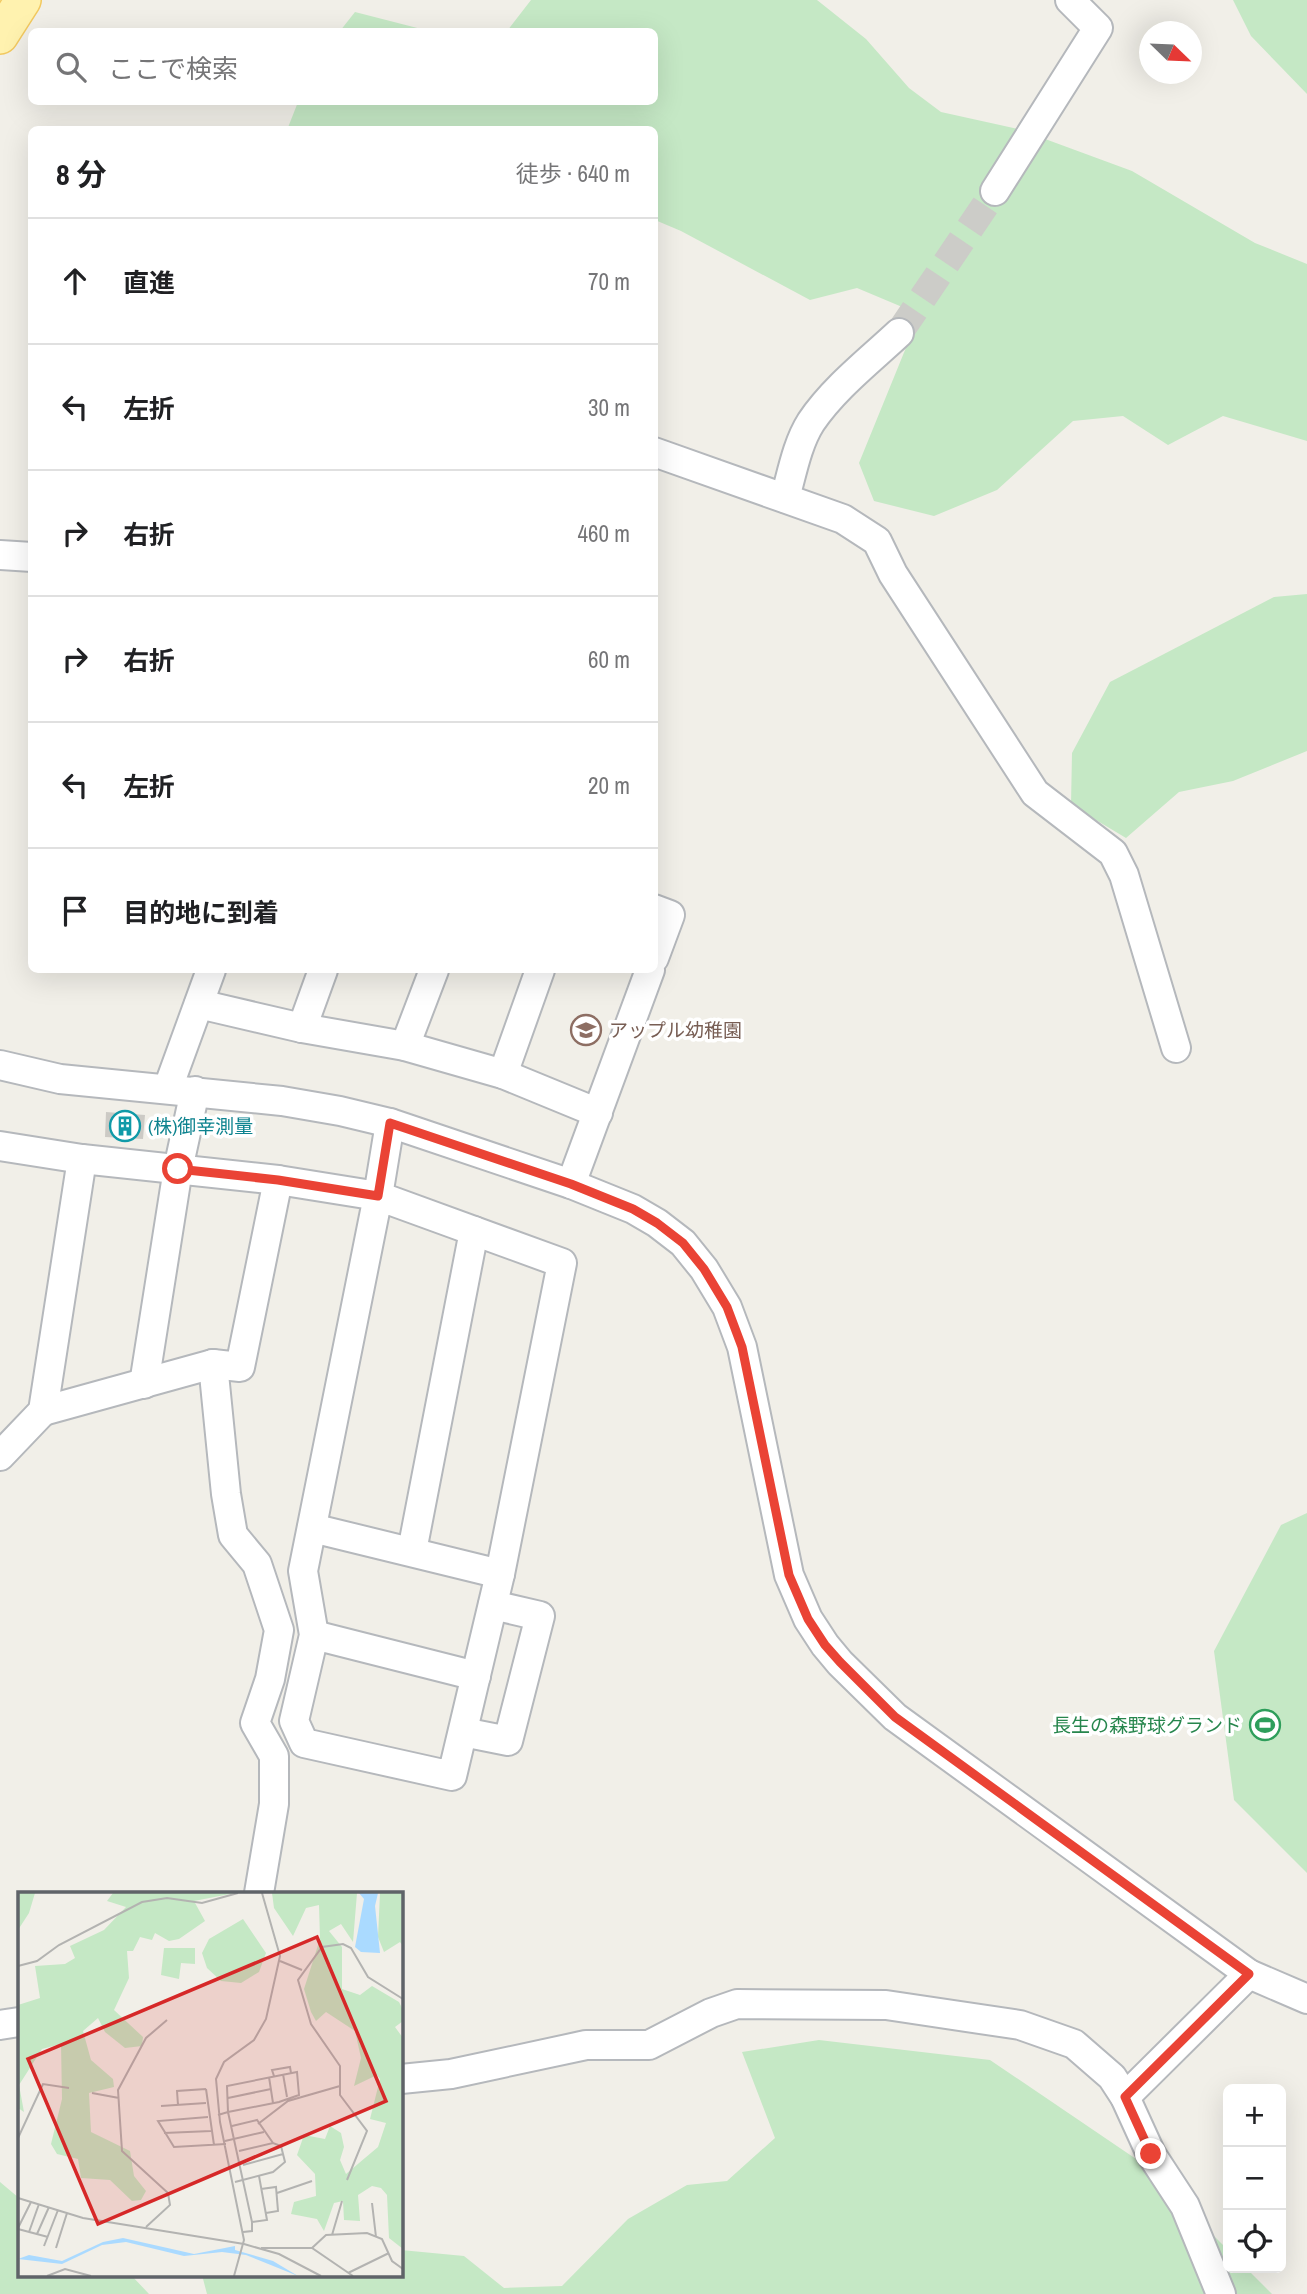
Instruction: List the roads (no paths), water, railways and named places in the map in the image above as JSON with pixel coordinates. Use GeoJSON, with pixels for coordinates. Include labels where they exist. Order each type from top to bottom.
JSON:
{"type":"FeatureCollection","features":[{"type":"Feature","properties":{"kind":"main road"},"geometry":{"type":"LineString","coordinates":[[0,36],[23,0]]}},
{"type":"Feature","properties":{"kind":"street"},"geometry":{"type":"LineString","coordinates":[[995,191],[1098,28],[1070,0]]}},
{"type":"Feature","properties":{"kind":"street"},"geometry":{"type":"LineString","coordinates":[[785,498],[800,444],[812,422],[835,393],[899,333]]}},
{"type":"Feature","properties":{"kind":"street"},"geometry":{"type":"LineString","coordinates":[[658,453],[843,519],[877,541],[893,574],[1035,793],[1113,853],[1124,875],[1176,1048]]}},
{"type":"Feature","properties":{"kind":"street"},"geometry":{"type":"LineString","coordinates":[[0,555],[28,557]]}},
{"type":"Feature","properties":{"kind":"street"},"geometry":{"type":"LineString","coordinates":[[658,910],[670,915],[658,947]]}},
{"type":"Feature","properties":{"kind":"street"},"geometry":{"type":"LineString","coordinates":[[144,1384],[178,1169],[182,1089],[199,1004],[210,973]]}},
{"type":"Feature","properties":{"kind":"street"},"geometry":{"type":"LineString","coordinates":[[302,1028],[322,973]]}},
{"type":"Feature","properties":{"kind":"street"},"geometry":{"type":"LineString","coordinates":[[405,1046],[433,973]]}},
{"type":"Feature","properties":{"kind":"street"},"geometry":{"type":"LineString","coordinates":[[503,1074],[539,973]]}},
{"type":"Feature","properties":{"kind":"street"},"geometry":{"type":"LineString","coordinates":[[571,1184],[649,973]]}},
{"type":"Feature","properties":{"kind":"street"},"geometry":{"type":"LineString","coordinates":[[199,1004],[302,1028],[405,1046],[503,1074],[598,1112]]}},
{"type":"Feature","properties":{"kind":"street"},"geometry":{"type":"LineString","coordinates":[[0,1065],[60,1079],[282,1101],[390,1123],[571,1184],[633,1209],[657,1223],[683,1243],[704,1269],[727,1307],[742,1347],[789,1575],[808,1619],[840,1662],[895,1717],[1249,1974],[1307,1999]]}},
{"type":"Feature","properties":{"kind":"street"},"geometry":{"type":"LineString","coordinates":[[0,1146],[82,1159],[278,1180],[378,1196],[562,1263],[500,1574],[452,1776],[304,1742],[294,1721],[314,1635],[303,1571],[378,1196],[390,1123]]}},
{"type":"Feature","properties":{"kind":"street"},"geometry":{"type":"LineString","coordinates":[[43,1411],[82,1159]]}},
{"type":"Feature","properties":{"kind":"street"},"geometry":{"type":"LineString","coordinates":[[0,1456],[43,1411],[213,1364],[240,1367],[278,1180]]}},
{"type":"Feature","properties":{"kind":"street"},"geometry":{"type":"LineString","coordinates":[[412,1551],[474,1231]]}},
{"type":"Feature","properties":{"kind":"street"},"geometry":{"type":"LineString","coordinates":[[213,1364],[226,1494],[233,1535],[257,1564],[279,1630],[270,1679],[255,1723],[274,1756],[274,1804],[259,1892]]}},
{"type":"Feature","properties":{"kind":"street"},"geometry":{"type":"LineString","coordinates":[[312,1528],[500,1574]]}},
{"type":"Feature","properties":{"kind":"street"},"geometry":{"type":"LineString","coordinates":[[463,1732],[508,1741],[540,1616],[493,1605]]}},
{"type":"Feature","properties":{"kind":"street"},"geometry":{"type":"LineString","coordinates":[[314,1635],[476,1676]]}},
{"type":"Feature","properties":{"kind":"street"},"geometry":{"type":"LineString","coordinates":[[1125,2097],[1249,1974]]}},
{"type":"Feature","properties":{"kind":"street"},"geometry":{"type":"LineString","coordinates":[[402,2079],[451,2074],[586,2045],[649,2045],[711,2013],[737,2004],[886,2005],[1020,2025],[1074,2044],[1112,2077],[1125,2097],[1151,2154],[1185,2206],[1221,2294]]}},
{"type":"Feature","properties":{"kind":"street"},"geometry":{"type":"LineString","coordinates":[[0,2025],[18,2022]]}},
{"type":"Feature","properties":{"kind":"tunnel"},"geometry":{"type":"LineString","coordinates":[[899,333],[995,191]]}},
{"type":"Feature","properties":{"kind":"place","name":"アップル幼稚園"},"geometry":{"type":"Point","coordinates":[586,1030]}},
{"type":"Feature","properties":{"kind":"place","name":"(株)御幸測量"},"geometry":{"type":"Point","coordinates":[125,1126]}},
{"type":"Feature","properties":{"kind":"place","name":"長生の森野球グランド"},"geometry":{"type":"Point","coordinates":[1265,1725]}}]}
